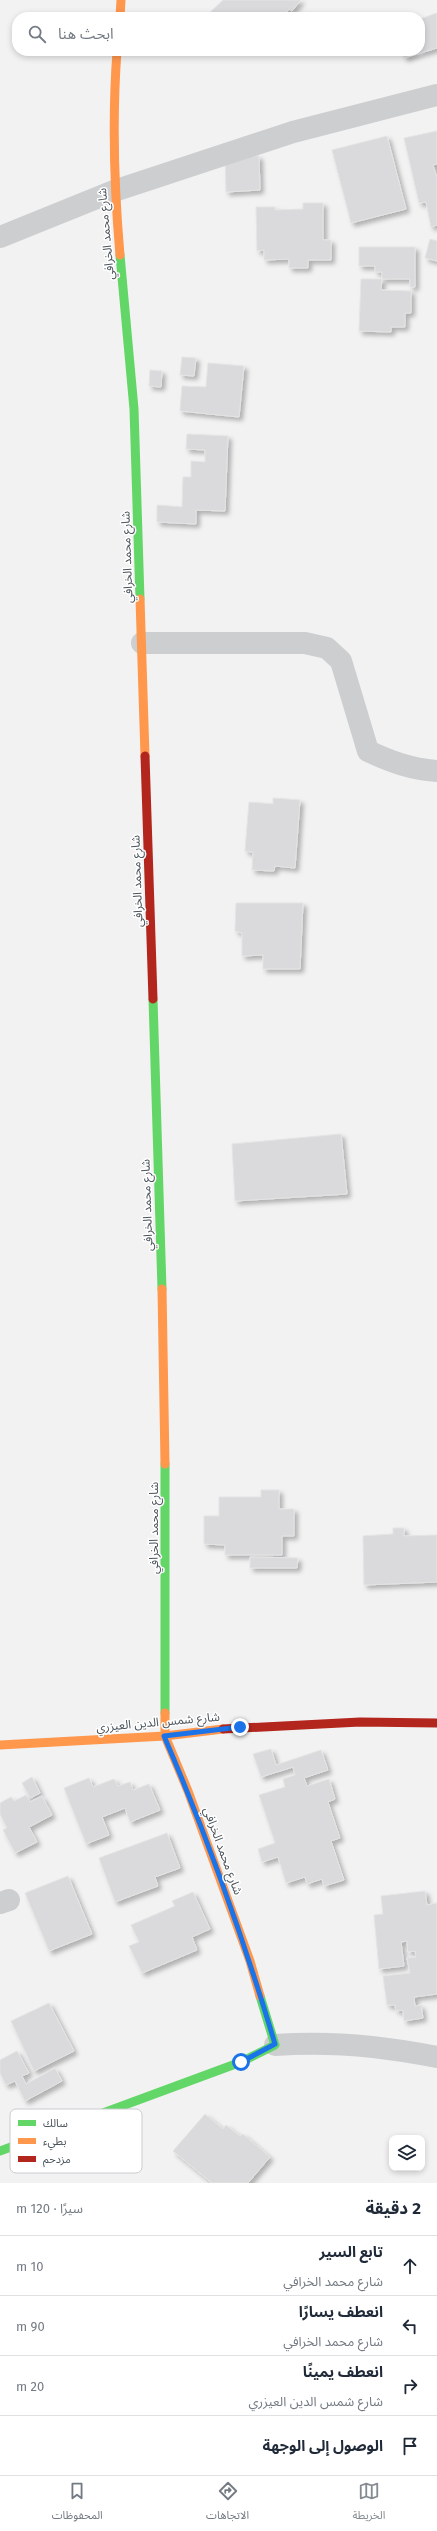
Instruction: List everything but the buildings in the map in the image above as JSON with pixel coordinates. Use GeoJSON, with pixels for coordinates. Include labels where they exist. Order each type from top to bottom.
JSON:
{"type":"FeatureCollection","features":[{"type":"Feature","properties":{"kind":"street"},"geometry":{"type":"LineString","coordinates":[[120,12],[121,0]]}},
{"type":"Feature","properties":{"kind":"street","name":"شارع محمد الخرافي"},"geometry":{"type":"LineString","coordinates":[[117,56],[114,94],[114,191],[134,409],[165,1379],[164,1736],[188,1791],[247,1954],[275,2044]]}},
{"type":"Feature","properties":{"kind":"street"},"geometry":{"type":"LineString","coordinates":[[0,237],[114,191],[293,132],[437,95]]}},
{"type":"Feature","properties":{"kind":"street"},"geometry":{"type":"LineString","coordinates":[[142,644],[305,644],[326,648],[341,661],[368,750],[388,761],[416,769],[437,771]]}},
{"type":"Feature","properties":{"kind":"street","name":"شارع شمس الدين العيزري"},"geometry":{"type":"LineString","coordinates":[[0,1744],[164,1736],[240,1727],[360,1722],[437,1724]]}},
{"type":"Feature","properties":{"kind":"street"},"geometry":{"type":"LineString","coordinates":[[114,2109],[241,2062],[275,2044],[313,2042],[401,2050],[437,2057]]}},
{"type":"Feature","properties":{"kind":"street"},"geometry":{"type":"LineString","coordinates":[[0,2151],[10,2147]]}},
{"type":"Feature","properties":{"kind":"traffic: fast"},"geometry":{"type":"LineString","coordinates":[[120,255],[134,409],[140,599]]}},
{"type":"Feature","properties":{"kind":"traffic: fast"},"geometry":{"type":"LineString","coordinates":[[153,999],[162,1289]]}},
{"type":"Feature","properties":{"kind":"traffic: fast"},"geometry":{"type":"LineString","coordinates":[[165,1464],[165,1713]]}},
{"type":"Feature","properties":{"kind":"traffic: fast"},"geometry":{"type":"LineString","coordinates":[[114,2109],[241,2062],[275,2045],[260,1996]]}},
{"type":"Feature","properties":{"kind":"traffic: fast"},"geometry":{"type":"LineString","coordinates":[[0,2151],[10,2147]]}},
{"type":"Feature","properties":{"kind":"traffic: slow"},"geometry":{"type":"LineString","coordinates":[[120,12],[121,0]]}},
{"type":"Feature","properties":{"kind":"traffic: slow"},"geometry":{"type":"LineString","coordinates":[[117,56],[114,153],[120,255]]}},
{"type":"Feature","properties":{"kind":"traffic: slow"},"geometry":{"type":"LineString","coordinates":[[140,599],[145,756]]}},
{"type":"Feature","properties":{"kind":"traffic: slow"},"geometry":{"type":"LineString","coordinates":[[162,1289],[165,1464]]}},
{"type":"Feature","properties":{"kind":"traffic: slow"},"geometry":{"type":"LineString","coordinates":[[165,1713],[165,1736],[188,1791],[250,1961],[260,1996]]}},
{"type":"Feature","properties":{"kind":"traffic: slow"},"geometry":{"type":"LineString","coordinates":[[0,1745],[165,1736],[223,1729]]}},
{"type":"Feature","properties":{"kind":"traffic: jam"},"geometry":{"type":"LineString","coordinates":[[145,756],[153,999]]}},
{"type":"Feature","properties":{"kind":"traffic: jam"},"geometry":{"type":"LineString","coordinates":[[223,1729],[360,1722],[437,1723]]}},
{"type":"Feature","properties":{"kind":"route"},"geometry":{"type":"LineString","coordinates":[[240,1727],[164,1736],[188,1791],[250,1961],[265,2006],[275,2044],[241,2062]]}}]}
